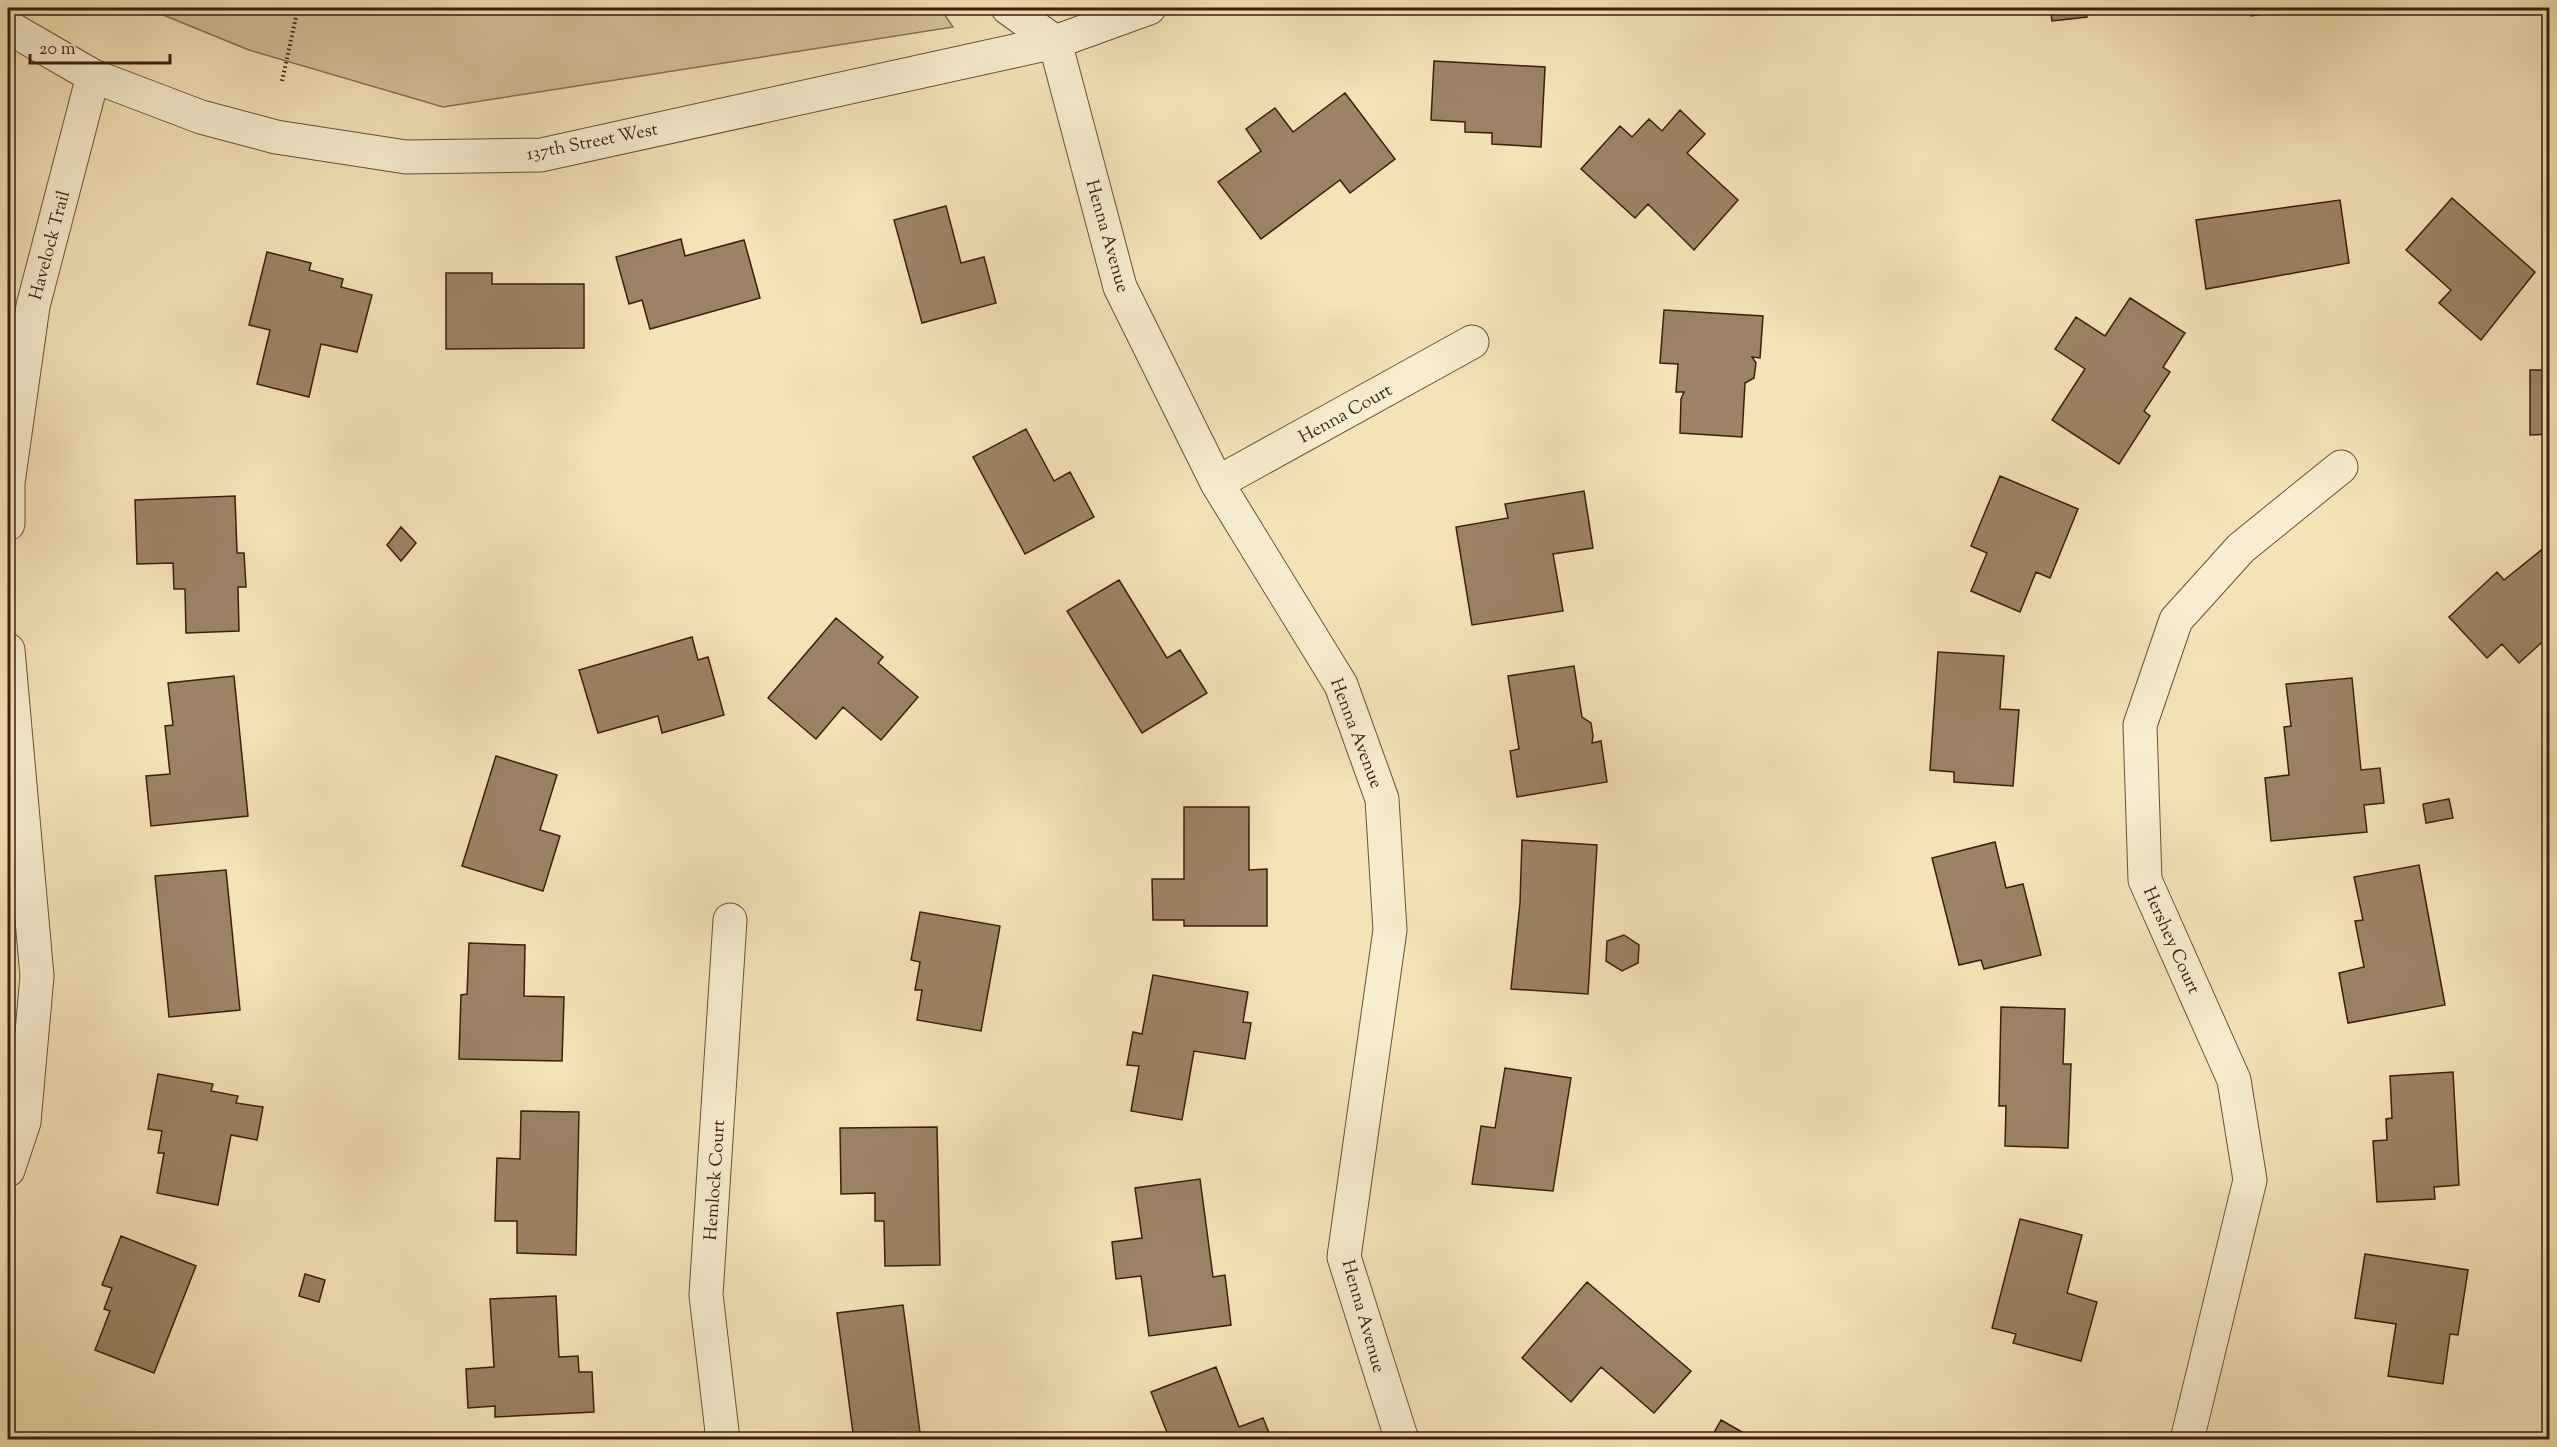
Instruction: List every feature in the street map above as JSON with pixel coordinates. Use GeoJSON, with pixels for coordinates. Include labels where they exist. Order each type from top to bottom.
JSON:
{"type":"FeatureCollection","features":[{"type":"Feature","properties":{"kind":"street"},"geometry":{"type":"LineString","coordinates":[[1008,8],[1055,42]]}},
{"type":"Feature","properties":{"kind":"street","name":"137th Street West"},"geometry":{"type":"LineString","coordinates":[[8,27],[93,76],[201,117],[276,137],[406,157],[541,155],[1055,42],[1149,8]]}},
{"type":"Feature","properties":{"kind":"street","name":"Henna Avenue"},"geometry":{"type":"LineString","coordinates":[[1055,42],[1119,287],[1217,483],[1341,685],[1382,799],[1390,930],[1344,1257],[1402,1440]]}},
{"type":"Feature","properties":{"kind":"street","name":"Havelock Trail"},"geometry":{"type":"LineString","coordinates":[[8,524],[8,483],[33,306],[93,76]]}},
{"type":"Feature","properties":{"kind":"street","name":"Henna Court"},"geometry":{"type":"LineString","coordinates":[[1217,483],[1472,342]]}},
{"type":"Feature","properties":{"kind":"street","name":"Hershey Court"},"geometry":{"type":"LineString","coordinates":[[2187,1440],[2250,1180],[2234,1080],[2145,880],[2140,725],[2176,620],[2241,548],[2341,467]]}},
{"type":"Feature","properties":{"kind":"street"},"geometry":{"type":"LineString","coordinates":[[8,650],[37,976],[24,1122],[8,1170]]}},
{"type":"Feature","properties":{"kind":"street","name":"Hemlock Court"},"geometry":{"type":"LineString","coordinates":[[723,1440],[706,1295],[730,920]]}},
{"type":"Feature","properties":{"kind":"path"},"geometry":{"type":"LineString","coordinates":[[282,81],[298,8]]}},
{"type":"Feature","properties":{"kind":"shaded area"},"geometry":{"type":"Polygon","coordinates":[[[146,8],[940,8],[953,27],[443,107],[249,50],[146,8]]]}},
{"type":"Feature","properties":{"kind":"building"},"geometry":{"type":"Polygon","coordinates":[[[2050,8],[2086,8],[2087,17],[2052,21],[2050,8]]]}},
{"type":"Feature","properties":{"kind":"building"},"geometry":{"type":"Polygon","coordinates":[[[2250,8],[2300,8],[2251,16],[2250,8]]]}},
{"type":"Feature","properties":{"kind":"building"},"geometry":{"type":"Polygon","coordinates":[[[1434,61],[1545,67],[1541,147],[1492,144],[1492,133],[1465,132],[1465,122],[1431,120],[1434,61]]]}},
{"type":"Feature","properties":{"kind":"building"},"geometry":{"type":"Polygon","coordinates":[[[1345,93],[1395,159],[1350,193],[1340,180],[1261,239],[1218,182],[1261,151],[1246,129],[1275,108],[1293,132],[1345,93]]]}},
{"type":"Feature","properties":{"kind":"building"},"geometry":{"type":"Polygon","coordinates":[[[1680,110],[1705,134],[1687,153],[1738,200],[1694,250],[1648,204],[1635,218],[1581,169],[1620,126],[1632,137],[1649,119],[1662,131],[1680,110]]]}},
{"type":"Feature","properties":{"kind":"building"},"geometry":{"type":"Polygon","coordinates":[[[2452,198],[2535,272],[2481,340],[2439,303],[2451,290],[2406,250],[2452,198]]]}},
{"type":"Feature","properties":{"kind":"building"},"geometry":{"type":"Polygon","coordinates":[[[2340,200],[2349,263],[2206,289],[2196,220],[2340,200]]]}},
{"type":"Feature","properties":{"kind":"building"},"geometry":{"type":"Polygon","coordinates":[[[946,206],[961,263],[984,257],[996,303],[922,323],[894,220],[946,206]]]}},
{"type":"Feature","properties":{"kind":"building"},"geometry":{"type":"Polygon","coordinates":[[[681,239],[685,256],[744,240],[760,298],[650,329],[642,300],[629,304],[616,257],[681,239]]]}},
{"type":"Feature","properties":{"kind":"building"},"geometry":{"type":"Polygon","coordinates":[[[267,252],[311,263],[309,270],[343,279],[341,287],[372,295],[357,352],[321,344],[309,397],[257,384],[270,330],[249,325],[267,252]]]}},
{"type":"Feature","properties":{"kind":"building"},"geometry":{"type":"Polygon","coordinates":[[[446,273],[492,273],[492,284],[584,284],[584,348],[446,349],[446,273]]]}},
{"type":"Feature","properties":{"kind":"building"},"geometry":{"type":"Polygon","coordinates":[[[2130,298],[2185,333],[2163,367],[2170,372],[2144,411],[2150,416],[2119,464],[2052,420],[2085,369],[2055,349],[2076,317],[2105,336],[2130,298]]]}},
{"type":"Feature","properties":{"kind":"building"},"geometry":{"type":"Polygon","coordinates":[[[1664,310],[1763,316],[1760,358],[1752,357],[1756,363],[1754,378],[1745,383],[1742,437],[1680,433],[1681,399],[1684,392],[1676,392],[1678,364],[1660,363],[1664,310]]]}},
{"type":"Feature","properties":{"kind":"building"},"geometry":{"type":"Polygon","coordinates":[[[2530,370],[2550,370],[2550,434],[2530,435],[2530,370]]]}},
{"type":"Feature","properties":{"kind":"building"},"geometry":{"type":"Polygon","coordinates":[[[1026,429],[1054,481],[1070,472],[1094,517],[1025,554],[973,457],[1026,429]]]}},
{"type":"Feature","properties":{"kind":"building"},"geometry":{"type":"Polygon","coordinates":[[[2000,476],[2078,509],[2050,578],[2036,572],[2020,612],[1971,591],[1987,553],[1971,546],[2000,476]]]}},
{"type":"Feature","properties":{"kind":"building"},"geometry":{"type":"Polygon","coordinates":[[[1584,491],[1593,548],[1553,554],[1563,611],[1472,625],[1456,527],[1508,518],[1505,504],[1584,491]]]}},
{"type":"Feature","properties":{"kind":"building"},"geometry":{"type":"Polygon","coordinates":[[[235,496],[237,553],[244,553],[246,587],[238,587],[239,631],[186,633],[185,589],[174,589],[173,563],[137,564],[135,500],[235,496]]]}},
{"type":"Feature","properties":{"kind":"building"},"geometry":{"type":"Polygon","coordinates":[[[401,527],[416,543],[401,561],[387,545],[401,527]]]}},
{"type":"Feature","properties":{"kind":"building"},"geometry":{"type":"Polygon","coordinates":[[[2550,543],[2550,635],[2519,663],[2502,644],[2487,658],[2449,617],[2497,572],[2504,580],[2550,543]]]}},
{"type":"Feature","properties":{"kind":"building"},"geometry":{"type":"Polygon","coordinates":[[[1119,580],[1167,658],[1180,650],[1207,693],[1142,733],[1067,611],[1119,580]]]}},
{"type":"Feature","properties":{"kind":"building"},"geometry":{"type":"Polygon","coordinates":[[[836,618],[883,657],[878,663],[918,697],[881,740],[843,707],[816,739],[768,698],[836,618]]]}},
{"type":"Feature","properties":{"kind":"building"},"geometry":{"type":"Polygon","coordinates":[[[692,637],[698,660],[708,657],[724,715],[662,733],[658,716],[598,733],[579,670],[692,637]]]}},
{"type":"Feature","properties":{"kind":"building"},"geometry":{"type":"Polygon","coordinates":[[[1938,652],[2004,656],[2000,709],[2019,710],[2013,786],[1954,782],[1954,772],[1930,770],[1938,652]]]}},
{"type":"Feature","properties":{"kind":"building"},"geometry":{"type":"Polygon","coordinates":[[[1574,666],[1582,717],[1591,723],[1592,743],[1601,741],[1607,782],[1517,797],[1510,751],[1519,749],[1508,676],[1574,666]]]}},
{"type":"Feature","properties":{"kind":"building"},"geometry":{"type":"Polygon","coordinates":[[[234,676],[248,816],[151,826],[146,776],[170,774],[165,726],[173,725],[168,683],[234,676]]]}},
{"type":"Feature","properties":{"kind":"building"},"geometry":{"type":"Polygon","coordinates":[[[2352,678],[2361,770],[2380,768],[2384,803],[2364,805],[2367,832],[2271,841],[2265,778],[2289,775],[2284,727],[2291,726],[2286,684],[2352,678]]]}},
{"type":"Feature","properties":{"kind":"building"},"geometry":{"type":"Polygon","coordinates":[[[496,756],[557,775],[540,830],[560,836],[543,891],[462,866],[496,756]]]}},
{"type":"Feature","properties":{"kind":"building"},"geometry":{"type":"Polygon","coordinates":[[[2449,799],[2453,818],[2426,823],[2423,804],[2449,799]]]}},
{"type":"Feature","properties":{"kind":"building"},"geometry":{"type":"Polygon","coordinates":[[[1184,807],[1249,807],[1249,870],[1267,869],[1267,926],[1184,926],[1184,920],[1153,920],[1152,879],[1184,879],[1184,807]]]}},
{"type":"Feature","properties":{"kind":"building"},"geometry":{"type":"Polygon","coordinates":[[[1522,840],[1597,845],[1588,994],[1511,989],[1520,903],[1522,840]]]}},
{"type":"Feature","properties":{"kind":"building"},"geometry":{"type":"Polygon","coordinates":[[[1995,842],[2006,888],[2023,884],[2041,955],[1984,969],[1981,960],[1959,965],[1932,858],[1995,842]]]}},
{"type":"Feature","properties":{"kind":"building"},"geometry":{"type":"Polygon","coordinates":[[[2419,865],[2445,1005],[2348,1023],[2339,973],[2364,967],[2355,921],[2363,920],[2354,877],[2419,865]]]}},
{"type":"Feature","properties":{"kind":"building"},"geometry":{"type":"Polygon","coordinates":[[[226,870],[240,1010],[169,1017],[155,876],[226,870]]]}},
{"type":"Feature","properties":{"kind":"building"},"geometry":{"type":"Polygon","coordinates":[[[920,912],[1000,926],[981,1031],[917,1020],[922,990],[915,990],[920,962],[911,960],[920,912]]]}},
{"type":"Feature","properties":{"kind":"building"},"geometry":{"type":"Polygon","coordinates":[[[1624,935],[1639,945],[1638,963],[1622,971],[1606,961],[1607,941],[1624,935]]]}},
{"type":"Feature","properties":{"kind":"building"},"geometry":{"type":"Polygon","coordinates":[[[469,943],[525,945],[524,996],[564,997],[562,1061],[459,1059],[461,995],[467,994],[469,943]]]}},
{"type":"Feature","properties":{"kind":"building"},"geometry":{"type":"Polygon","coordinates":[[[1153,975],[1248,992],[1243,1022],[1251,1023],[1245,1059],[1194,1051],[1182,1120],[1131,1111],[1139,1066],[1127,1065],[1133,1032],[1142,1034],[1153,975]]]}},
{"type":"Feature","properties":{"kind":"building"},"geometry":{"type":"Polygon","coordinates":[[[2001,1007],[2065,1009],[2063,1064],[2071,1064],[2068,1148],[2005,1146],[2006,1106],[1999,1106],[2001,1007]]]}},
{"type":"Feature","properties":{"kind":"building"},"geometry":{"type":"Polygon","coordinates":[[[1505,1068],[1571,1078],[1553,1191],[1472,1184],[1481,1126],[1495,1128],[1505,1068]]]}},
{"type":"Feature","properties":{"kind":"building"},"geometry":{"type":"Polygon","coordinates":[[[2453,1072],[2459,1185],[2434,1187],[2435,1199],[2377,1202],[2373,1141],[2387,1140],[2386,1119],[2392,1118],[2390,1076],[2453,1072]]]}},
{"type":"Feature","properties":{"kind":"building"},"geometry":{"type":"Polygon","coordinates":[[[158,1074],[213,1084],[211,1091],[238,1096],[236,1103],[263,1107],[257,1140],[231,1135],[218,1205],[157,1193],[164,1153],[158,1153],[162,1131],[148,1129],[158,1074]]]}},
{"type":"Feature","properties":{"kind":"building"},"geometry":{"type":"Polygon","coordinates":[[[521,1111],[579,1112],[576,1255],[517,1253],[517,1221],[495,1221],[497,1158],[520,1159],[521,1111]]]}},
{"type":"Feature","properties":{"kind":"building"},"geometry":{"type":"Polygon","coordinates":[[[937,1127],[940,1265],[885,1266],[884,1221],[875,1221],[875,1193],[841,1194],[840,1128],[937,1127]]]}},
{"type":"Feature","properties":{"kind":"building"},"geometry":{"type":"Polygon","coordinates":[[[1200,1179],[1213,1277],[1225,1275],[1231,1325],[1149,1336],[1141,1276],[1116,1279],[1112,1242],[1142,1238],[1135,1188],[1200,1179]]]}},
{"type":"Feature","properties":{"kind":"building"},"geometry":{"type":"Polygon","coordinates":[[[2020,1219],[2082,1235],[2067,1293],[2097,1302],[2081,1361],[2013,1343],[2016,1334],[1992,1328],[2020,1219]]]}},
{"type":"Feature","properties":{"kind":"building"},"geometry":{"type":"Polygon","coordinates":[[[121,1236],[196,1266],[154,1373],[95,1350],[110,1311],[104,1309],[112,1288],[102,1285],[121,1236]]]}},
{"type":"Feature","properties":{"kind":"building"},"geometry":{"type":"Polygon","coordinates":[[[2365,1254],[2468,1270],[2458,1335],[2450,1334],[2443,1384],[2388,1376],[2396,1324],[2355,1318],[2365,1254]]]}},
{"type":"Feature","properties":{"kind":"building"},"geometry":{"type":"Polygon","coordinates":[[[305,1274],[325,1280],[319,1302],[299,1296],[305,1274]]]}},
{"type":"Feature","properties":{"kind":"building"},"geometry":{"type":"Polygon","coordinates":[[[1587,1282],[1691,1371],[1654,1413],[1601,1367],[1571,1402],[1522,1358],[1587,1282]]]}},
{"type":"Feature","properties":{"kind":"building"},"geometry":{"type":"Polygon","coordinates":[[[556,1296],[559,1357],[578,1356],[579,1372],[592,1372],[594,1412],[495,1417],[495,1406],[468,1408],[466,1369],[494,1367],[490,1299],[556,1296]]]}},
{"type":"Feature","properties":{"kind":"building"},"geometry":{"type":"Polygon","coordinates":[[[903,1305],[921,1440],[854,1440],[837,1313],[903,1305]]]}},
{"type":"Feature","properties":{"kind":"building"},"geometry":{"type":"Polygon","coordinates":[[[1216,1367],[1239,1427],[1263,1418],[1272,1440],[1170,1440],[1151,1392],[1216,1367]]]}},
{"type":"Feature","properties":{"kind":"building"},"geometry":{"type":"Polygon","coordinates":[[[1721,1420],[1756,1440],[1710,1440],[1721,1420]]]}}]}
